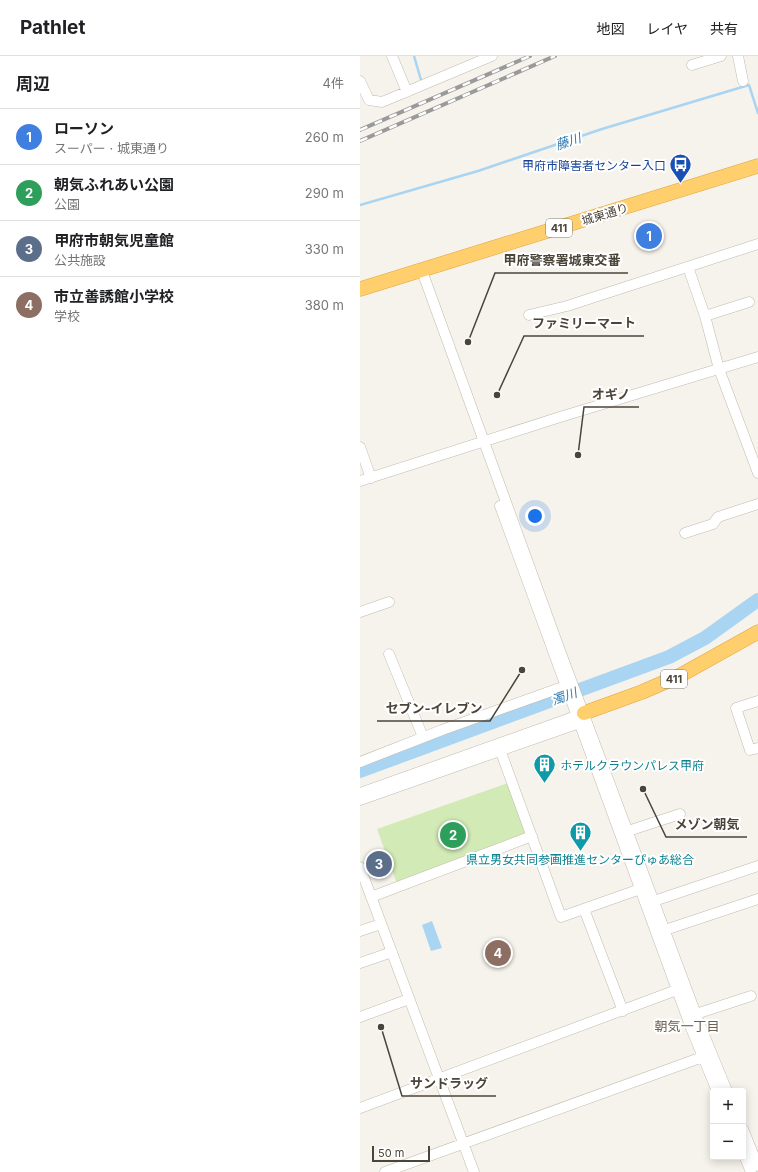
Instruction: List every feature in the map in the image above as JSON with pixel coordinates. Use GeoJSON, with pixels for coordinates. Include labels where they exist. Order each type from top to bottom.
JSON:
{"type":"FeatureCollection","features":[{"type":"Feature","properties":{"kind":"highway","name":"城東通り"},"geometry":{"type":"LineString","coordinates":[[360,289],[758,166]]}},
{"type":"Feature","properties":{"kind":"highway","name":"411"},"geometry":{"type":"LineString","coordinates":[[579,713],[642,692],[679,676],[758,632]]}},
{"type":"Feature","properties":{"kind":"highway","name":"411"},"geometry":{"type":"LineString","coordinates":[[579,713],[646,700],[683,684],[758,643]]}},
{"type":"Feature","properties":{"kind":"street"},"geometry":{"type":"LineString","coordinates":[[392,56],[407,92]]}},
{"type":"Feature","properties":{"kind":"street"},"geometry":{"type":"LineString","coordinates":[[360,81],[369,100],[382,102],[492,56]]}},
{"type":"Feature","properties":{"kind":"street"},"geometry":{"type":"LineString","coordinates":[[692,65],[721,56]]}},
{"type":"Feature","properties":{"kind":"street"},"geometry":{"type":"LineString","coordinates":[[738,56],[743,81]]}},
{"type":"Feature","properties":{"kind":"street"},"geometry":{"type":"LineString","coordinates":[[529,315],[567,306],[758,244]]}},
{"type":"Feature","properties":{"kind":"street"},"geometry":{"type":"LineString","coordinates":[[688,267],[705,316],[719,369],[758,473]]}},
{"type":"Feature","properties":{"kind":"street"},"geometry":{"type":"LineString","coordinates":[[419,272],[579,713],[707,1056],[725,1088]]}},
{"type":"Feature","properties":{"kind":"street"},"geometry":{"type":"LineString","coordinates":[[705,316],[749,302]]}},
{"type":"Feature","properties":{"kind":"street"},"geometry":{"type":"LineString","coordinates":[[360,481],[560,417],[758,357]]}},
{"type":"Feature","properties":{"kind":"street"},"geometry":{"type":"LineString","coordinates":[[360,447],[371,478]]}},
{"type":"Feature","properties":{"kind":"street"},"geometry":{"type":"LineString","coordinates":[[685,533],[713,524],[718,517],[758,504]]}},
{"type":"Feature","properties":{"kind":"street"},"geometry":{"type":"LineString","coordinates":[[360,612],[389,602]]}},
{"type":"Feature","properties":{"kind":"street"},"geometry":{"type":"LineString","coordinates":[[390,654],[423,737]]}},
{"type":"Feature","properties":{"kind":"street"},"geometry":{"type":"LineString","coordinates":[[360,762],[423,737],[569,684]]}},
{"type":"Feature","properties":{"kind":"street"},"geometry":{"type":"LineString","coordinates":[[758,701],[736,708],[750,750],[758,748]]}},
{"type":"Feature","properties":{"kind":"street"},"geometry":{"type":"LineString","coordinates":[[360,800],[500,748],[579,713]]}},
{"type":"Feature","properties":{"kind":"street"},"geometry":{"type":"LineString","coordinates":[[579,713],[628,831],[644,887],[654,901],[665,930],[682,989],[696,1014],[716,1088]]}},
{"type":"Feature","properties":{"kind":"street"},"geometry":{"type":"LineString","coordinates":[[360,792],[500,748]]}},
{"type":"Feature","properties":{"kind":"street"},"geometry":{"type":"LineString","coordinates":[[500,748],[561,917],[644,887]]}},
{"type":"Feature","properties":{"kind":"street"},"geometry":{"type":"LineString","coordinates":[[628,831],[680,814]]}},
{"type":"Feature","properties":{"kind":"street"},"geometry":{"type":"LineString","coordinates":[[371,897],[532,836]]}},
{"type":"Feature","properties":{"kind":"street"},"geometry":{"type":"LineString","coordinates":[[654,901],[758,866]]}},
{"type":"Feature","properties":{"kind":"street"},"geometry":{"type":"LineString","coordinates":[[360,867],[474,1172]]}},
{"type":"Feature","properties":{"kind":"street"},"geometry":{"type":"LineString","coordinates":[[665,930],[758,899]]}},
{"type":"Feature","properties":{"kind":"street"},"geometry":{"type":"LineString","coordinates":[[584,909],[623,1011]]}},
{"type":"Feature","properties":{"kind":"street"},"geometry":{"type":"LineString","coordinates":[[360,931],[381,924]]}},
{"type":"Feature","properties":{"kind":"street"},"geometry":{"type":"LineString","coordinates":[[360,963],[392,952]]}},
{"type":"Feature","properties":{"kind":"street"},"geometry":{"type":"LineString","coordinates":[[360,1108],[682,989]]}},
{"type":"Feature","properties":{"kind":"street"},"geometry":{"type":"LineString","coordinates":[[696,1014],[751,996]]}},
{"type":"Feature","properties":{"kind":"street"},"geometry":{"type":"LineString","coordinates":[[360,1017],[409,999]]}},
{"type":"Feature","properties":{"kind":"street"},"geometry":{"type":"LineString","coordinates":[[385,1172],[707,1056]]}},
{"type":"Feature","properties":{"kind":"street"},"geometry":{"type":"LineString","coordinates":[[746,1136],[758,1166]]}},
{"type":"Feature","properties":{"kind":"street"},"geometry":{"type":"LineString","coordinates":[[746,1160],[751,1172]]}},
{"type":"Feature","properties":{"kind":"green space"},"geometry":{"type":"Polygon","coordinates":[[[508,783],[527,833],[397,884],[377,829],[508,783]]]}},
{"type":"Feature","properties":{"kind":"water"},"geometry":{"type":"Polygon","coordinates":[[[432,921],[442,948],[431,951],[422,925],[432,921]]]}},
{"type":"Feature","properties":{"kind":"waterway"},"geometry":{"type":"LineString","coordinates":[[414,56],[421,80]]}},
{"type":"Feature","properties":{"kind":"waterway","name":"藤川"},"geometry":{"type":"LineString","coordinates":[[360,205],[478,171],[602,129],[749,85],[758,113]]}},
{"type":"Feature","properties":{"kind":"waterway","name":"濁川"},"geometry":{"type":"LineString","coordinates":[[360,771],[669,657],[705,638],[758,600]]}},
{"type":"Feature","properties":{"kind":"railway"},"geometry":{"type":"LineString","coordinates":[[360,130],[530,56]]}},
{"type":"Feature","properties":{"kind":"railway"},"geometry":{"type":"LineString","coordinates":[[360,141],[555,56]]}},
{"type":"Feature","properties":{"kind":"place","name":"甲府市障害者センター入口"},"geometry":{"type":"Point","coordinates":[681,184]}},
{"type":"Feature","properties":{"kind":"place","name":"ローソン"},"geometry":{"type":"Point","coordinates":[649,236]}},
{"type":"Feature","properties":{"kind":"place","name":"甲府警察署城東交番"},"geometry":{"type":"Point","coordinates":[468,342]}},
{"type":"Feature","properties":{"kind":"place","name":"ファミリーマート"},"geometry":{"type":"Point","coordinates":[497,395]}},
{"type":"Feature","properties":{"kind":"place","name":"オギノ"},"geometry":{"type":"Point","coordinates":[578,455]}},
{"type":"Feature","properties":{"kind":"place","name":"セブン-イレブン"},"geometry":{"type":"Point","coordinates":[522,670]}},
{"type":"Feature","properties":{"kind":"place","name":"ホテルクラウンパレス甲府"},"geometry":{"type":"Point","coordinates":[544,784]}},
{"type":"Feature","properties":{"kind":"place","name":"メゾン朝気"},"geometry":{"type":"Point","coordinates":[643,789]}},
{"type":"Feature","properties":{"kind":"place","name":"朝気ふれあい公園"},"geometry":{"type":"Point","coordinates":[453,835]}},
{"type":"Feature","properties":{"kind":"place","name":"県立男女共同参画推進センターぴゅあ総合"},"geometry":{"type":"Point","coordinates":[580,852]}},
{"type":"Feature","properties":{"kind":"place","name":"甲府市朝気児童館"},"geometry":{"type":"Point","coordinates":[379,864]}},
{"type":"Feature","properties":{"kind":"place","name":"市立善誘館小学校"},"geometry":{"type":"Point","coordinates":[498,953]}},
{"type":"Feature","properties":{"kind":"place","name":"サンドラッグ"},"geometry":{"type":"Point","coordinates":[381,1027]}},
{"type":"Feature","properties":{"kind":"district","name":"朝気一丁目"},"geometry":{"type":"Point","coordinates":[687,1026]}}]}
